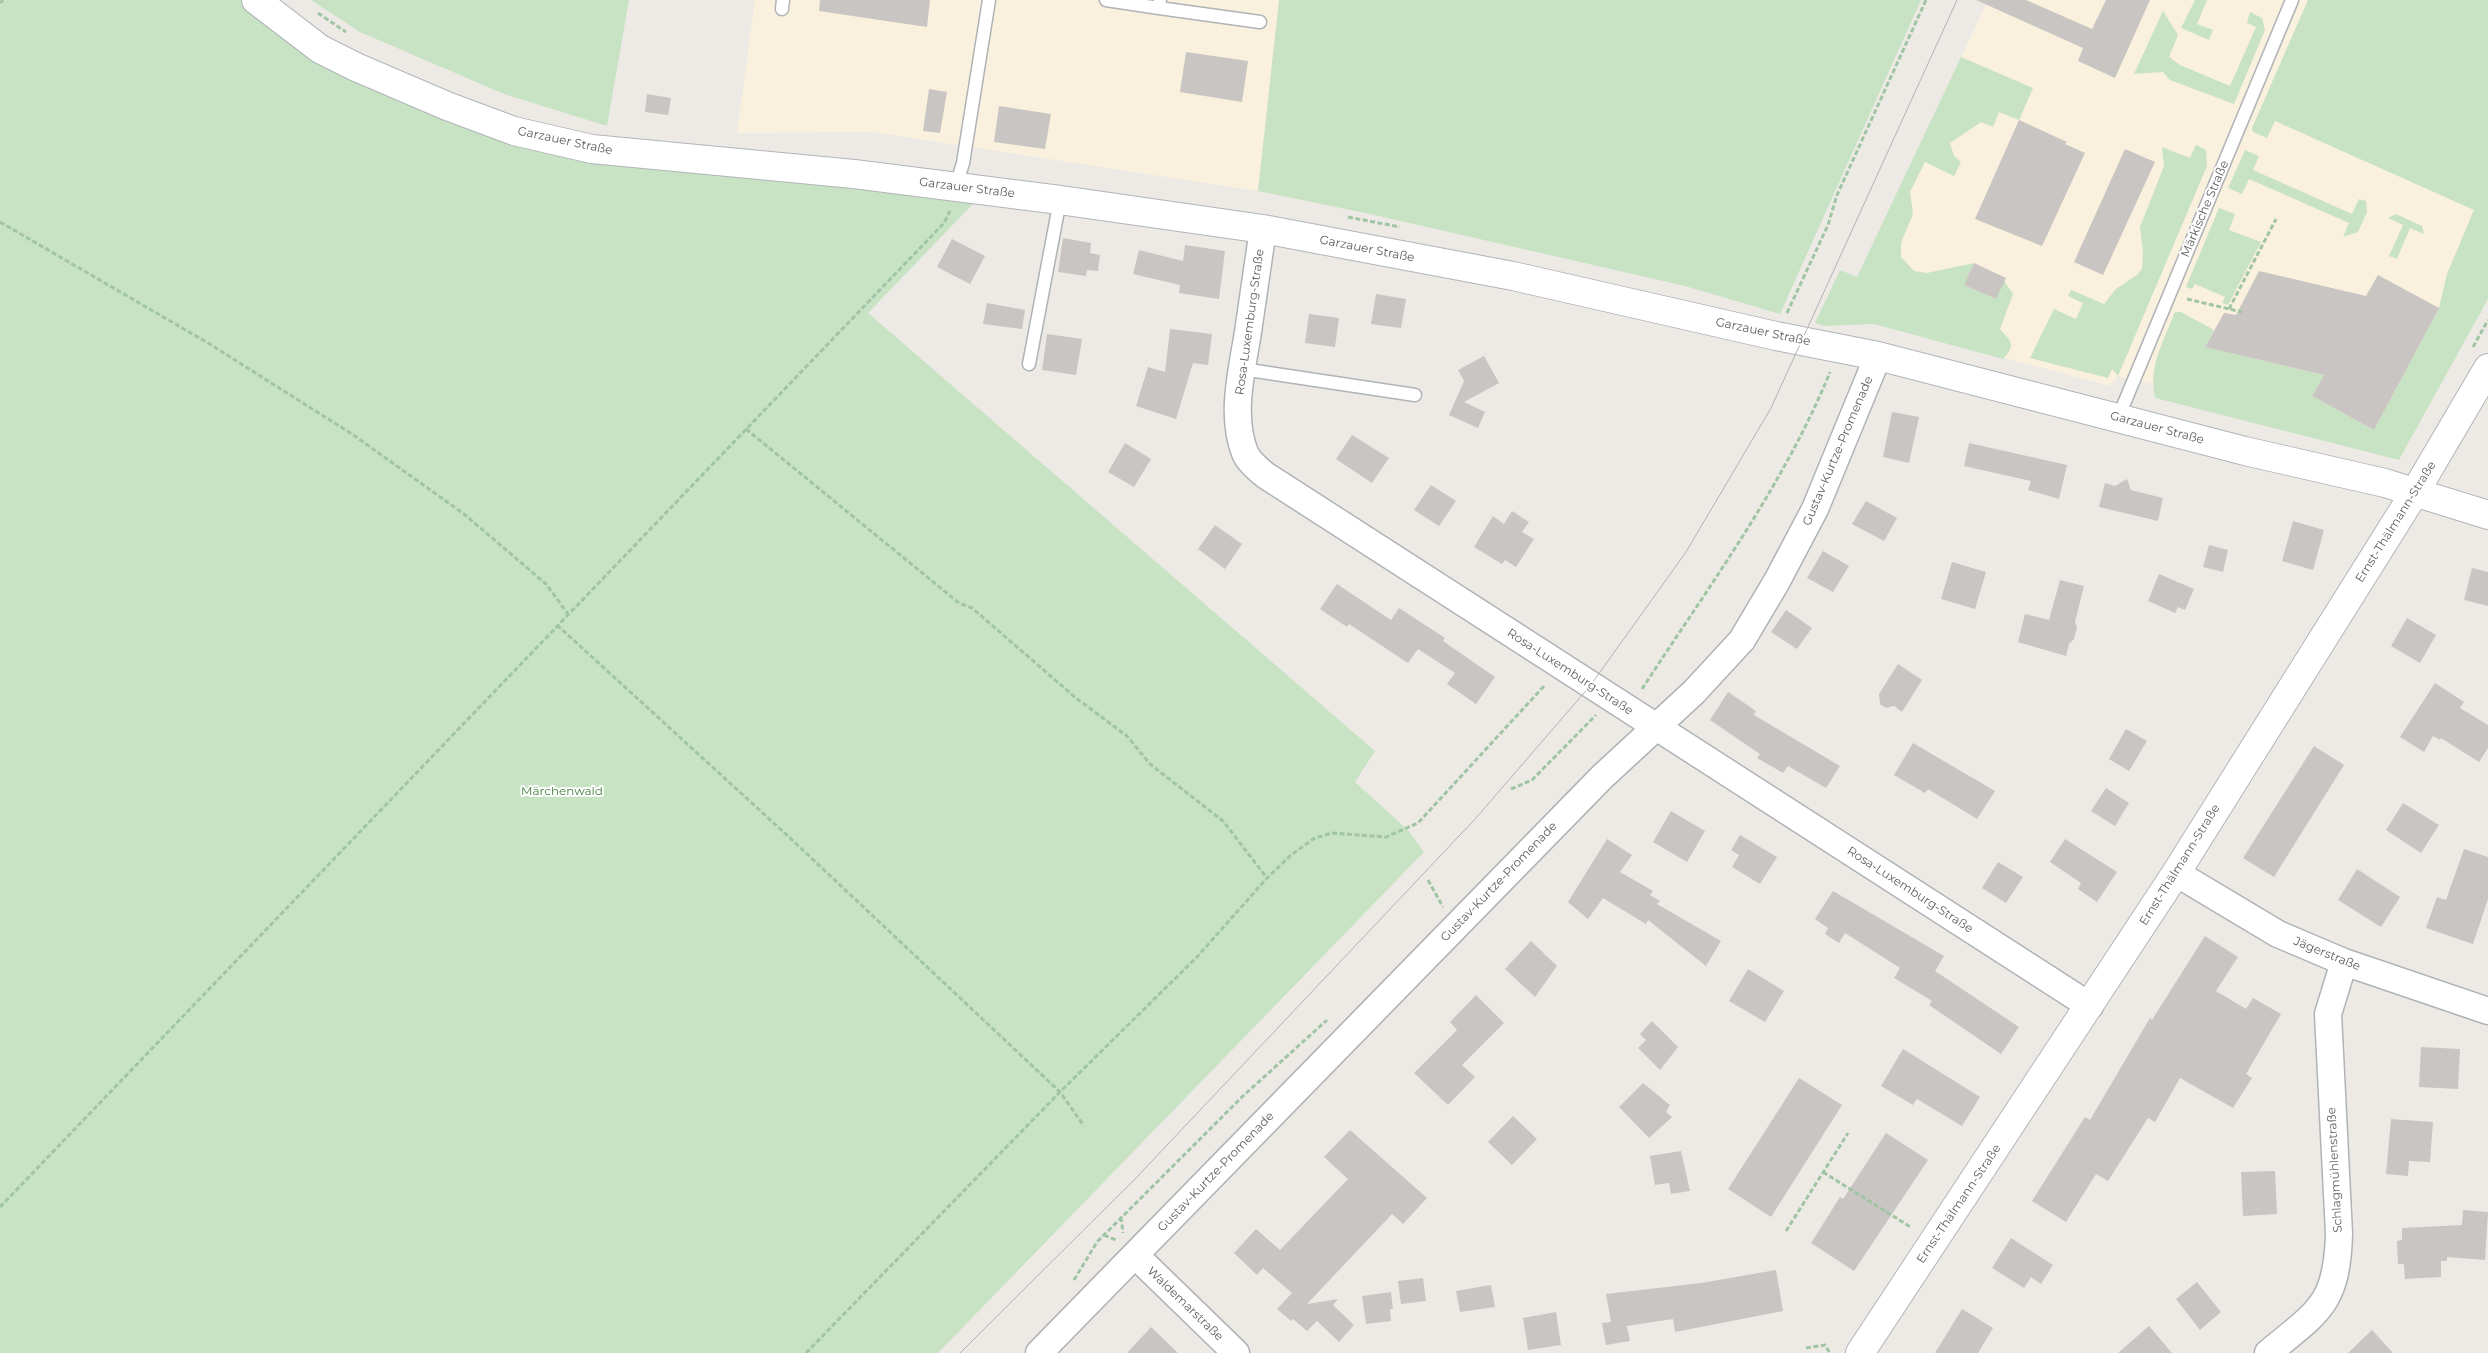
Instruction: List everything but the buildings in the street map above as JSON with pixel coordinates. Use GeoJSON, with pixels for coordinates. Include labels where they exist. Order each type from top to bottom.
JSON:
{"type":"FeatureCollection","features":[{"type":"Feature","properties":{"kind":"street","name":"Garzauer Straße"},"geometry":{"type":"LineString","coordinates":[[256,0],[320,49],[347,62],[447,106],[514,131],[592,149],[956,186],[1060,200],[1263,229],[1513,276],[1839,349],[1878,356],[2415,492],[2488,515]]}},
{"type":"Feature","properties":{"kind":"street","name":"Rosa-Luxemburg-Straße"},"geometry":{"type":"LineString","coordinates":[[1263,229],[1242,369],[1239,409],[1240,435],[1246,454],[1252,464],[1265,475],[1619,705],[1656,726],[2090,1006]]}},
{"type":"Feature","properties":{"kind":"street","name":"Gustav-Kurtze-Promenade"},"geometry":{"type":"LineString","coordinates":[[1039,1353],[1602,777],[1694,692],[1742,640],[1815,510],[1878,356]]}},
{"type":"Feature","properties":{"kind":"street","name":"Ernst-Thälmann-Straße"},"geometry":{"type":"LineString","coordinates":[[1860,1353],[2176,873],[2415,492],[2488,368]]}},
{"type":"Feature","properties":{"kind":"street","name":"Jägerstraße"},"geometry":{"type":"LineString","coordinates":[[2176,873],[2278,934],[2344,962],[2488,1012]]}},
{"type":"Feature","properties":{"kind":"street","name":"Schlagmühlenstraße"},"geometry":{"type":"LineString","coordinates":[[2268,1353],[2316,1313],[2332,1289],[2338,1266],[2328,1014],[2344,962]]}},
{"type":"Feature","properties":{"kind":"street","name":"Waldemarstraße"},"geometry":{"type":"LineString","coordinates":[[1134,1255],[1236,1353]]}},
{"type":"Feature","properties":{"kind":"lane"},"geometry":{"type":"LineString","coordinates":[[956,186],[962,164],[989,0]]}},
{"type":"Feature","properties":{"kind":"lane"},"geometry":{"type":"LineString","coordinates":[[1106,0],[1159,4],[1260,22]]}},
{"type":"Feature","properties":{"kind":"lane","name":"Märkische Straße"},"geometry":{"type":"LineString","coordinates":[[2118,418],[2292,0]]}},
{"type":"Feature","properties":{"kind":"lane"},"geometry":{"type":"LineString","coordinates":[[1029,364],[1060,200]]}},
{"type":"Feature","properties":{"kind":"lane"},"geometry":{"type":"LineString","coordinates":[[1242,369],[1415,395]]}},
{"type":"Feature","properties":{"kind":"path"},"geometry":{"type":"LineString","coordinates":[[0,3],[3,0]]}},
{"type":"Feature","properties":{"kind":"path"},"geometry":{"type":"LineString","coordinates":[[1784,320],[1828,225],[1837,195],[1926,0]]}},
{"type":"Feature","properties":{"kind":"path"},"geometry":{"type":"LineString","coordinates":[[314,10],[354,37]]}},
{"type":"Feature","properties":{"kind":"path"},"geometry":{"type":"LineString","coordinates":[[0,1207],[944,223],[956,186]]}},
{"type":"Feature","properties":{"kind":"path"},"geometry":{"type":"LineString","coordinates":[[2229,309],[2276,219]]}},
{"type":"Feature","properties":{"kind":"path"},"geometry":{"type":"LineString","coordinates":[[0,222],[208,343],[352,434],[464,514],[546,584],[568,614]]}},
{"type":"Feature","properties":{"kind":"path"},"geometry":{"type":"LineString","coordinates":[[2169,295],[2242,312]]}},
{"type":"Feature","properties":{"kind":"path"},"geometry":{"type":"LineString","coordinates":[[1511,789],[1532,780],[1619,705],[1744,532],[1811,419],[1839,349]]}},
{"type":"Feature","properties":{"kind":"path"},"geometry":{"type":"LineString","coordinates":[[746,429],[959,603],[972,608],[1076,698],[1127,736],[1150,764],[1223,822],[1266,878]]}},
{"type":"Feature","properties":{"kind":"path"},"geometry":{"type":"LineString","coordinates":[[557,625],[789,837],[1060,1092],[1084,1126]]}},
{"type":"Feature","properties":{"kind":"path"},"geometry":{"type":"LineString","coordinates":[[806,1353],[1060,1092],[1197,957],[1266,878],[1313,839],[1332,833],[1386,837],[1418,823],[1545,684],[1551,661]]}},
{"type":"Feature","properties":{"kind":"path"},"geometry":{"type":"LineString","coordinates":[[1444,910],[1451,904]]}},
{"type":"Feature","properties":{"kind":"path"},"geometry":{"type":"LineString","coordinates":[[1072,1284],[1097,1242],[1243,1096],[1332,1016]]}},
{"type":"Feature","properties":{"kind":"path"},"geometry":{"type":"LineString","coordinates":[[1786,1231],[1848,1133]]}},
{"type":"Feature","properties":{"kind":"path"},"geometry":{"type":"LineString","coordinates":[[1823,1172],[1917,1231]]}},
{"type":"Feature","properties":{"kind":"path"},"geometry":{"type":"LineString","coordinates":[[1806,1348],[1825,1345],[1830,1353]]}},
{"type":"Feature","properties":{"kind":"shaded area"},"geometry":{"type":"Polygon","coordinates":[[[755,0],[1279,0],[1258,191],[873,132],[737,133],[755,0]]]}},
{"type":"Feature","properties":{"kind":"shaded area"},"geometry":{"type":"Polygon","coordinates":[[[1988,0],[2405,0],[2488,209],[2488,299],[2399,460],[2155,398],[2152,384],[2118,376],[2110,386],[1840,314],[1988,0]]]}},
{"type":"Feature","properties":{"kind":"green space","name":"Märchenwald"},"geometry":{"type":"Polygon","coordinates":[[[0,0],[242,0],[265,20],[545,148],[973,204],[868,313],[1375,751],[1355,782],[1408,830],[1424,852],[938,1353],[0,1353],[0,0]]]}},
{"type":"Feature","properties":{"kind":"green space"},"geometry":{"type":"Polygon","coordinates":[[[311,0],[629,0],[607,126],[504,94],[360,32],[311,0]]]}},
{"type":"Feature","properties":{"kind":"green space"},"geometry":{"type":"Polygon","coordinates":[[[1279,0],[1921,0],[1780,314],[1685,286],[1370,214],[1258,191],[1279,0]]]}},
{"type":"Feature","properties":{"kind":"green space"},"geometry":{"type":"Polygon","coordinates":[[[2195,0],[2207,0],[2197,24],[2213,30],[2209,40],[2181,28],[2195,0]]]}},
{"type":"Feature","properties":{"kind":"green space"},"geometry":{"type":"Polygon","coordinates":[[[2308,0],[2488,0],[2488,299],[2399,460],[2155,398],[2153,387],[2158,354],[2175,312],[2181,312],[2214,330],[2205,347],[2324,375],[2312,396],[2374,430],[2439,308],[2447,274],[2474,210],[2275,121],[2267,138],[2253,132],[2252,128],[2308,0]]]}},
{"type":"Feature","properties":{"kind":"green space"},"geometry":{"type":"Polygon","coordinates":[[[2163,11],[2178,35],[2169,57],[2180,65],[2230,86],[2256,27],[2247,23],[2250,12],[2262,18],[2265,30],[2234,104],[2170,80],[2163,72],[2134,74],[2163,11]]]}},
{"type":"Feature","properties":{"kind":"green space"},"geometry":{"type":"Polygon","coordinates":[[[1961,57],[2033,88],[2019,120],[1999,112],[1993,127],[1981,122],[1950,143],[1954,156],[1961,162],[1954,176],[1925,162],[1910,192],[1913,214],[1901,243],[1901,257],[1914,271],[1927,273],[1974,263],[1964,285],[1996,299],[2004,281],[2013,294],[2000,329],[2009,339],[2011,346],[2008,354],[2003,359],[1874,324],[1824,326],[1815,323],[1840,270],[1857,277],[1961,57]]]}},
{"type":"Feature","properties":{"kind":"green space"},"geometry":{"type":"Polygon","coordinates":[[[2196,145],[2206,150],[2207,166],[2118,376],[2112,369],[2108,378],[2030,358],[2054,309],[2076,319],[2083,303],[2068,296],[2071,290],[2104,304],[2116,289],[2137,275],[2142,269],[2143,252],[2140,227],[2164,166],[2162,147],[2190,158],[2196,145]]]}},
{"type":"Feature","properties":{"kind":"green space"},"geometry":{"type":"Polygon","coordinates":[[[2245,150],[2259,156],[2253,170],[2352,214],[2359,199],[2366,201],[2367,212],[2358,232],[2343,237],[2349,223],[2249,179],[2242,194],[2228,188],[2245,150]]]}},
{"type":"Feature","properties":{"kind":"green space"},"geometry":{"type":"Polygon","coordinates":[[[2219,208],[2235,214],[2229,230],[2261,242],[2228,305],[2222,303],[2225,297],[2195,284],[2192,289],[2186,287],[2219,208]]]}},
{"type":"Feature","properties":{"kind":"green space"},"geometry":{"type":"Polygon","coordinates":[[[2396,214],[2422,226],[2424,234],[2410,228],[2397,259],[2389,256],[2403,225],[2388,218],[2396,214]]]}},
{"type":"Feature","properties":{"kind":"tram line"},"geometry":{"type":"LineString","coordinates":[[960,1353],[1135,1179],[1476,818],[1590,686],[1686,552],[1771,408],[1957,0]]}}]}
